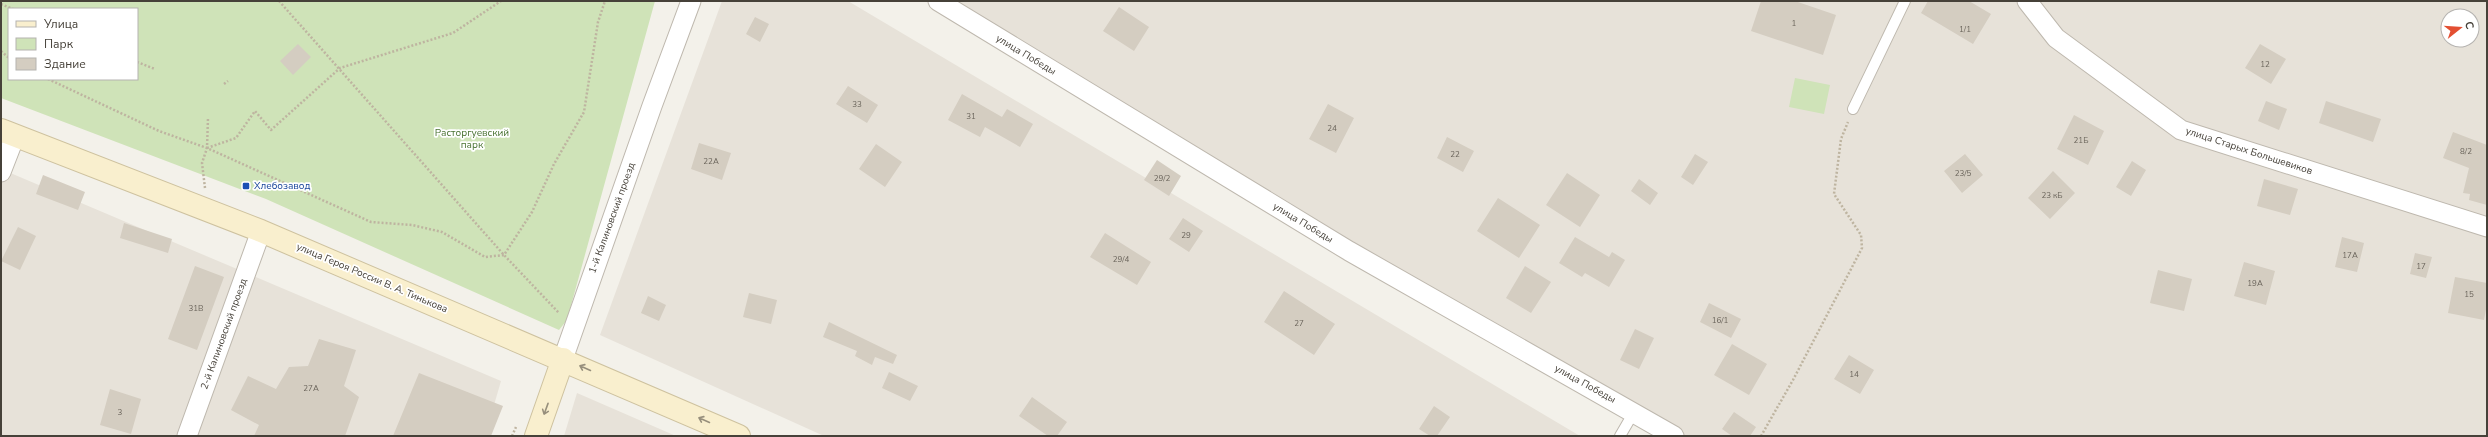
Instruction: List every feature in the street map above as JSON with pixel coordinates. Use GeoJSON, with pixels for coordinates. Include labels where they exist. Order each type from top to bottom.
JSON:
{"type":"FeatureCollection","features":[{"type":"Feature","properties":{"kind":"street","name":"1-й Калиновский проезд"},"geometry":{"type":"LineString","coordinates":[[536,436],[563,359],[571,331],[692,1]]}},
{"type":"Feature","properties":{"kind":"street","name":"улица Победы"},"geometry":{"type":"LineString","coordinates":[[938,1],[1349,251],[1674,436]]}},
{"type":"Feature","properties":{"kind":"street","name":"улица Старых Большевиков"},"geometry":{"type":"LineString","coordinates":[[2027,1],[2056,38],[2182,130],[2487,227]]}},
{"type":"Feature","properties":{"kind":"street"},"geometry":{"type":"LineString","coordinates":[[1,172],[8,133]]}},
{"type":"Feature","properties":{"kind":"street","name":"улица Героя России В. А. Тинькова"},"geometry":{"type":"LineString","coordinates":[[8,133],[261,231],[563,359],[739,436]]}},
{"type":"Feature","properties":{"kind":"street","name":"2-й Калиновский проезд"},"geometry":{"type":"LineString","coordinates":[[187,436],[261,231]]}},
{"type":"Feature","properties":{"kind":"lane"},"geometry":{"type":"LineString","coordinates":[[1853,109],[1905,1]]}},
{"type":"Feature","properties":{"kind":"lane"},"geometry":{"type":"LineString","coordinates":[[1620,436],[1634,412]]}},
{"type":"Feature","properties":{"kind":"path"},"geometry":{"type":"LineString","coordinates":[[278,1],[340,68],[504,255],[567,320],[571,331]]}},
{"type":"Feature","properties":{"kind":"path"},"geometry":{"type":"LineString","coordinates":[[207,148],[236,138],[255,112],[271,130],[340,68],[453,33],[501,1]]}},
{"type":"Feature","properties":{"kind":"path"},"geometry":{"type":"LineString","coordinates":[[504,255],[532,212],[554,164],[584,112],[598,22],[605,1]]}},
{"type":"Feature","properties":{"kind":"path"},"geometry":{"type":"LineString","coordinates":[[1,4],[11,8]]}},
{"type":"Feature","properties":{"kind":"path"},"geometry":{"type":"LineString","coordinates":[[138,62],[155,69]]}},
{"type":"Feature","properties":{"kind":"path"},"geometry":{"type":"LineString","coordinates":[[50,80],[159,131],[207,148],[371,222],[412,225],[442,232],[485,257],[504,255]]}},
{"type":"Feature","properties":{"kind":"path"},"geometry":{"type":"LineString","coordinates":[[224,84],[228,81]]}},
{"type":"Feature","properties":{"kind":"path"},"geometry":{"type":"LineString","coordinates":[[1761,436],[1793,380],[1862,248],[1861,235],[1834,194],[1841,139],[1853,109]]}},
{"type":"Feature","properties":{"kind":"path"},"geometry":{"type":"LineString","coordinates":[[208,118],[207,148],[202,163],[208,211]]}},
{"type":"Feature","properties":{"kind":"shaded area"},"geometry":{"type":"Polygon","coordinates":[[[722,1],[848,1],[1580,436],[824,436],[600,335],[722,1]]]}},
{"type":"Feature","properties":{"kind":"shaded area"},"geometry":{"type":"Polygon","coordinates":[[[941,1],[2487,1],[2487,436],[1666,436],[941,1]]]}},
{"type":"Feature","properties":{"kind":"shaded area"},"geometry":{"type":"Polygon","coordinates":[[[1,169],[501,381],[485,436],[1,436],[1,169]]]}},
{"type":"Feature","properties":{"kind":"shaded area"},"geometry":{"type":"Polygon","coordinates":[[[577,393],[676,436],[564,436],[577,393]]]}},
{"type":"Feature","properties":{"kind":"green space","name":"Расторгуевский парк"},"geometry":{"type":"Polygon","coordinates":[[[1,1],[655,1],[567,320],[559,330],[266,199],[1,98],[1,1]]]}},
{"type":"Feature","properties":{"kind":"green space"},"geometry":{"type":"Polygon","coordinates":[[[1795,78],[1830,85],[1824,114],[1789,107],[1795,78]]]}},
{"type":"Feature","properties":{"kind":"building"},"geometry":{"type":"Polygon","coordinates":[[[1761,1],[1795,1],[1836,15],[1823,55],[1751,31],[1761,1]]]}},
{"type":"Feature","properties":{"kind":"building"},"geometry":{"type":"Polygon","coordinates":[[[1928,1],[1969,1],[1991,14],[1973,44],[1921,13],[1928,1]]]}},
{"type":"Feature","properties":{"kind":"building"},"geometry":{"type":"Polygon","coordinates":[[[1119,7],[1149,27],[1134,51],[1103,31],[1119,7]]]}},
{"type":"Feature","properties":{"kind":"building"},"geometry":{"type":"Polygon","coordinates":[[[755,17],[769,24],[760,42],[746,34],[755,17]]]}},
{"type":"Feature","properties":{"kind":"building"},"geometry":{"type":"Polygon","coordinates":[[[298,44],[311,57],[293,75],[280,61],[298,44]]]}},
{"type":"Feature","properties":{"kind":"building"},"geometry":{"type":"Polygon","coordinates":[[[2260,44],[2286,59],[2271,84],[2245,68],[2260,44]]]}},
{"type":"Feature","properties":{"kind":"building"},"geometry":{"type":"Polygon","coordinates":[[[848,86],[878,105],[867,123],[836,104],[848,86]]]}},
{"type":"Feature","properties":{"kind":"building"},"geometry":{"type":"Polygon","coordinates":[[[962,94],[1002,117],[1007,109],[1033,124],[1020,147],[985,127],[980,137],[948,120],[962,94]]]}},
{"type":"Feature","properties":{"kind":"building"},"geometry":{"type":"Polygon","coordinates":[[[2266,101],[2287,109],[2279,130],[2258,121],[2266,101]]]}},
{"type":"Feature","properties":{"kind":"building"},"geometry":{"type":"Polygon","coordinates":[[[2326,101],[2381,119],[2373,142],[2319,123],[2326,101]]]}},
{"type":"Feature","properties":{"kind":"building"},"geometry":{"type":"Polygon","coordinates":[[[1328,104],[1354,118],[1336,153],[1309,139],[1328,104]]]}},
{"type":"Feature","properties":{"kind":"building"},"geometry":{"type":"Polygon","coordinates":[[[2074,115],[2104,131],[2088,165],[2057,149],[2074,115]]]}},
{"type":"Feature","properties":{"kind":"building"},"geometry":{"type":"Polygon","coordinates":[[[2453,132],[2487,145],[2487,205],[2469,200],[2470,194],[2463,193],[2469,168],[2443,158],[2453,132]]]}},
{"type":"Feature","properties":{"kind":"building"},"geometry":{"type":"Polygon","coordinates":[[[1447,137],[1474,151],[1463,172],[1437,158],[1447,137]]]}},
{"type":"Feature","properties":{"kind":"building"},"geometry":{"type":"Polygon","coordinates":[[[699,143],[731,153],[722,180],[691,169],[699,143]]]}},
{"type":"Feature","properties":{"kind":"building"},"geometry":{"type":"Polygon","coordinates":[[[876,144],[902,162],[885,187],[859,169],[876,144]]]}},
{"type":"Feature","properties":{"kind":"building"},"geometry":{"type":"Polygon","coordinates":[[[1695,154],[1708,162],[1693,185],[1681,177],[1695,154]]]}},
{"type":"Feature","properties":{"kind":"building"},"geometry":{"type":"Polygon","coordinates":[[[1965,154],[1983,175],[1962,193],[1944,171],[1965,154]]]}},
{"type":"Feature","properties":{"kind":"building"},"geometry":{"type":"Polygon","coordinates":[[[1157,160],[1181,176],[1169,196],[1144,180],[1157,160]]]}},
{"type":"Feature","properties":{"kind":"building"},"geometry":{"type":"Polygon","coordinates":[[[2132,161],[2146,170],[2131,196],[2116,187],[2132,161]]]}},
{"type":"Feature","properties":{"kind":"building"},"geometry":{"type":"Polygon","coordinates":[[[2053,171],[2075,193],[2050,219],[2028,198],[2053,171]]]}},
{"type":"Feature","properties":{"kind":"building"},"geometry":{"type":"Polygon","coordinates":[[[1567,173],[1600,195],[1580,227],[1546,205],[1567,173]]]}},
{"type":"Feature","properties":{"kind":"building"},"geometry":{"type":"Polygon","coordinates":[[[43,175],[85,192],[78,210],[36,194],[43,175]]]}},
{"type":"Feature","properties":{"kind":"building"},"geometry":{"type":"Polygon","coordinates":[[[1639,179],[1658,193],[1650,205],[1631,191],[1639,179]]]}},
{"type":"Feature","properties":{"kind":"building"},"geometry":{"type":"Polygon","coordinates":[[[2264,179],[2298,189],[2290,215],[2257,206],[2264,179]]]}},
{"type":"Feature","properties":{"kind":"building"},"geometry":{"type":"Polygon","coordinates":[[[1498,198],[1540,225],[1519,258],[1477,231],[1498,198]]]}},
{"type":"Feature","properties":{"kind":"building"},"geometry":{"type":"Polygon","coordinates":[[[1183,218],[1203,231],[1189,252],[1169,239],[1183,218]]]}},
{"type":"Feature","properties":{"kind":"building"},"geometry":{"type":"Polygon","coordinates":[[[124,223],[172,239],[168,253],[120,238],[124,223]]]}},
{"type":"Feature","properties":{"kind":"building"},"geometry":{"type":"Polygon","coordinates":[[[18,227],[36,236],[20,270],[1,261],[18,227]]]}},
{"type":"Feature","properties":{"kind":"building"},"geometry":{"type":"Polygon","coordinates":[[[1105,233],[1151,262],[1137,285],[1090,257],[1105,233]]]}},
{"type":"Feature","properties":{"kind":"building"},"geometry":{"type":"Polygon","coordinates":[[[1575,237],[1609,257],[1612,252],[1625,260],[1609,287],[1585,273],[1582,277],[1559,263],[1575,237]]]}},
{"type":"Feature","properties":{"kind":"building"},"geometry":{"type":"Polygon","coordinates":[[[2342,237],[2364,243],[2357,272],[2335,267],[2342,237]]]}},
{"type":"Feature","properties":{"kind":"building"},"geometry":{"type":"Polygon","coordinates":[[[2415,253],[2432,257],[2426,278],[2410,274],[2415,253]]]}},
{"type":"Feature","properties":{"kind":"building"},"geometry":{"type":"Polygon","coordinates":[[[2244,262],[2275,271],[2266,305],[2234,296],[2244,262]]]}},
{"type":"Feature","properties":{"kind":"building"},"geometry":{"type":"Polygon","coordinates":[[[195,266],[224,277],[197,350],[168,339],[195,266]]]}},
{"type":"Feature","properties":{"kind":"building"},"geometry":{"type":"Polygon","coordinates":[[[1525,266],[1551,282],[1531,313],[1506,298],[1525,266]]]}},
{"type":"Feature","properties":{"kind":"building"},"geometry":{"type":"Polygon","coordinates":[[[2158,270],[2192,279],[2184,311],[2150,303],[2158,270]]]}},
{"type":"Feature","properties":{"kind":"building"},"geometry":{"type":"Polygon","coordinates":[[[2455,277],[2487,283],[2487,304],[2484,320],[2448,313],[2455,277]]]}},
{"type":"Feature","properties":{"kind":"building"},"geometry":{"type":"Polygon","coordinates":[[[1284,291],[1335,324],[1314,355],[1264,322],[1284,291]]]}},
{"type":"Feature","properties":{"kind":"building"},"geometry":{"type":"Polygon","coordinates":[[[749,293],[777,300],[771,324],[743,317],[749,293]]]}},
{"type":"Feature","properties":{"kind":"building"},"geometry":{"type":"Polygon","coordinates":[[[648,296],[666,305],[659,321],[641,313],[648,296]]]}},
{"type":"Feature","properties":{"kind":"building"},"geometry":{"type":"Polygon","coordinates":[[[1709,303],[1741,319],[1731,338],[1700,322],[1709,303]]]}},
{"type":"Feature","properties":{"kind":"building"},"geometry":{"type":"Polygon","coordinates":[[[829,322],[897,355],[893,364],[875,357],[872,365],[855,356],[857,351],[823,337],[829,322]]]}},
{"type":"Feature","properties":{"kind":"building"},"geometry":{"type":"Polygon","coordinates":[[[1635,329],[1654,338],[1639,369],[1620,360],[1635,329]]]}},
{"type":"Feature","properties":{"kind":"building"},"geometry":{"type":"Polygon","coordinates":[[[319,339],[356,350],[344,386],[359,397],[345,436],[254,436],[259,425],[231,410],[248,376],[276,389],[289,367],[308,366],[319,339]]]}},
{"type":"Feature","properties":{"kind":"building"},"geometry":{"type":"Polygon","coordinates":[[[1732,344],[1767,364],[1749,395],[1714,375],[1732,344]]]}},
{"type":"Feature","properties":{"kind":"building"},"geometry":{"type":"Polygon","coordinates":[[[1849,355],[1874,370],[1860,394],[1834,379],[1849,355]]]}},
{"type":"Feature","properties":{"kind":"building"},"geometry":{"type":"Polygon","coordinates":[[[889,372],[918,386],[910,401],[882,388],[889,372]]]}},
{"type":"Feature","properties":{"kind":"building"},"geometry":{"type":"Polygon","coordinates":[[[419,373],[503,406],[491,436],[393,436],[419,373]]]}},
{"type":"Feature","properties":{"kind":"building"},"geometry":{"type":"Polygon","coordinates":[[[110,389],[141,399],[131,434],[100,425],[110,389]]]}},
{"type":"Feature","properties":{"kind":"building"},"geometry":{"type":"Polygon","coordinates":[[[1032,397],[1067,422],[1057,436],[1048,436],[1019,416],[1032,397]]]}},
{"type":"Feature","properties":{"kind":"building"},"geometry":{"type":"Polygon","coordinates":[[[1434,406],[1450,417],[1437,436],[1430,436],[1419,429],[1434,406]]]}},
{"type":"Feature","properties":{"kind":"building"},"geometry":{"type":"Polygon","coordinates":[[[1734,412],[1756,427],[1750,436],[1732,436],[1722,429],[1734,412]]]}},
{"type":"Feature","properties":{"kind":"place","name":"Хлебозавод"},"geometry":{"type":"Point","coordinates":[246,186]}}]}
